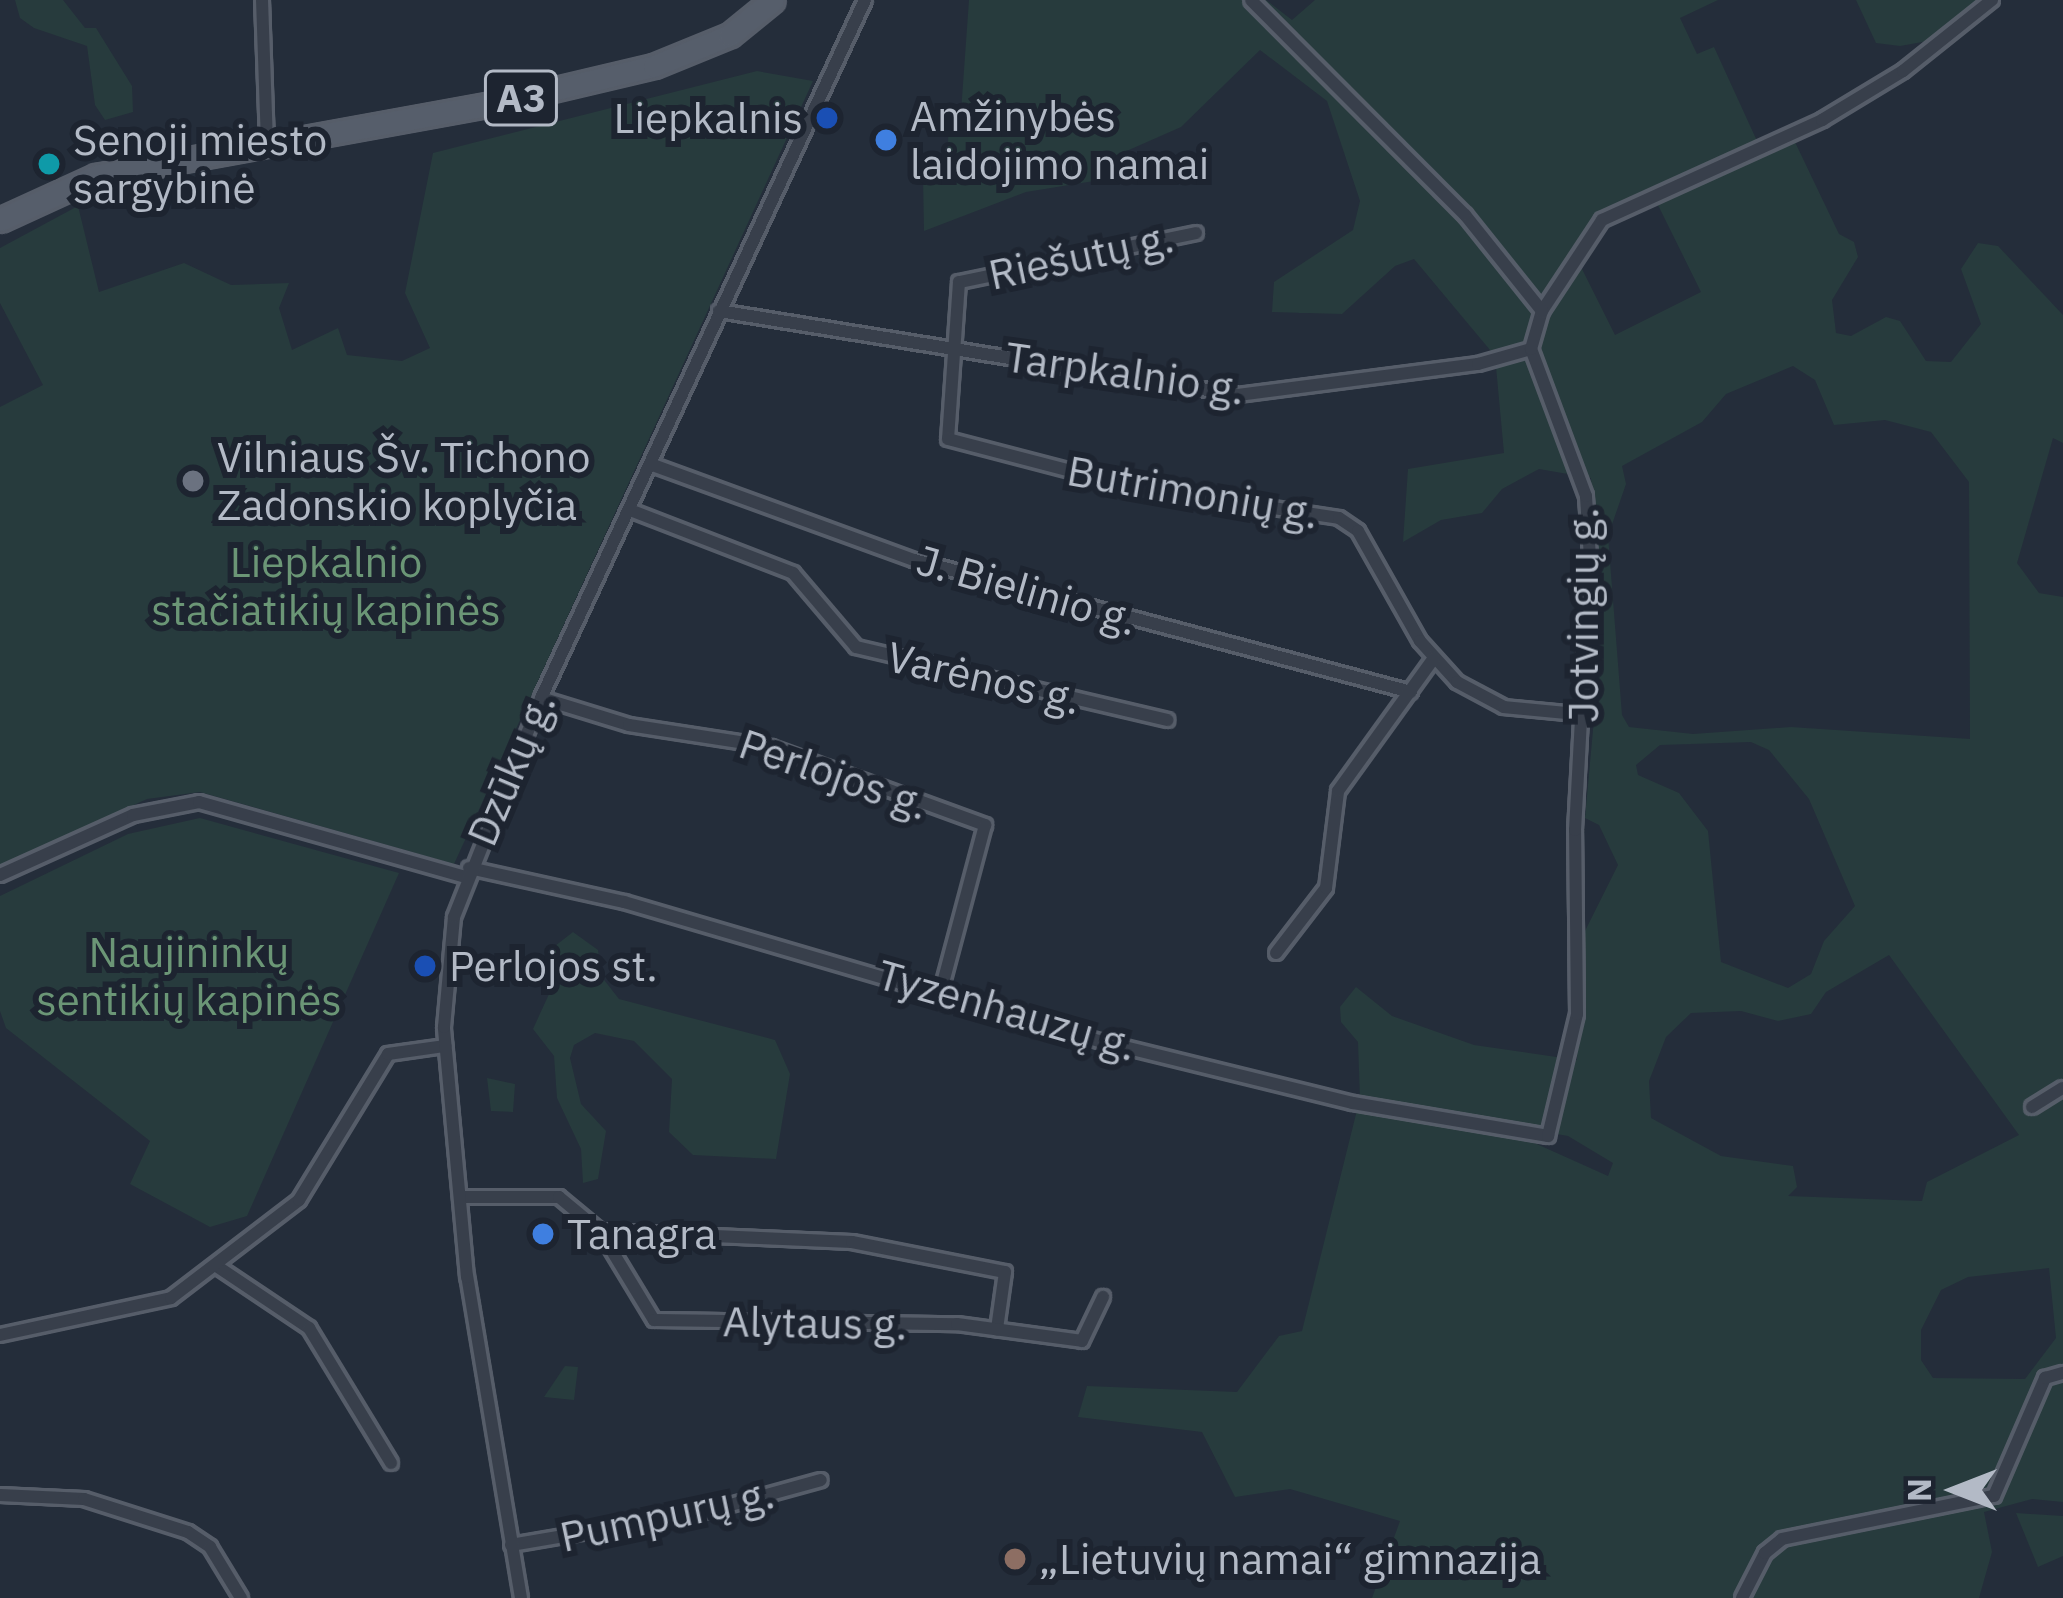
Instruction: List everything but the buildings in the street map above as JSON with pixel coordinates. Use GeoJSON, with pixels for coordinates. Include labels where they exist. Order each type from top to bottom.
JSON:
{"type":"FeatureCollection","features":[{"type":"Feature","properties":{"kind":"main road","name":"A3"},"geometry":{"type":"LineString","coordinates":[[0,220],[96,176],[653,66],[730,34],[773,0]]}},
{"type":"Feature","properties":{"kind":"street"},"geometry":{"type":"LineString","coordinates":[[262,0],[267,145]]}},
{"type":"Feature","properties":{"kind":"street","name":"Dzūkų g."},"geometry":{"type":"LineString","coordinates":[[521,1598],[473,1328],[445,1046],[446,961],[467,873],[541,698],[865,0]]}},
{"type":"Feature","properties":{"kind":"street"},"geometry":{"type":"LineString","coordinates":[[1251,0],[1465,215],[1542,310]]}},
{"type":"Feature","properties":{"kind":"street"},"geometry":{"type":"LineString","coordinates":[[1531,349],[1542,310],[1602,220],[1822,120],[1903,71],[1992,0]]}},
{"type":"Feature","properties":{"kind":"street","name":"Riešutų g."},"geometry":{"type":"LineString","coordinates":[[949,345],[958,282],[1196,232]]}},
{"type":"Feature","properties":{"kind":"street","name":"Tarpkalnio g."},"geometry":{"type":"LineString","coordinates":[[719,311],[1238,395],[1478,364],[1531,349]]}},
{"type":"Feature","properties":{"kind":"street","name":"Butrimonių g."},"geometry":{"type":"LineString","coordinates":[[949,345],[948,439],[957,446],[1183,496],[1339,518],[1358,531],[1433,658],[1481,699],[1587,715]]}},
{"type":"Feature","properties":{"kind":"street","name":"Jotvingių g."},"geometry":{"type":"LineString","coordinates":[[1531,349],[1586,496],[1587,715],[1574,830],[1575,1036],[1548,1136]]}},
{"type":"Feature","properties":{"kind":"street","name":"J. Bielinio g."},"geometry":{"type":"LineString","coordinates":[[650,464],[914,560],[1411,692]]}},
{"type":"Feature","properties":{"kind":"street","name":"Varėnos g."},"geometry":{"type":"LineString","coordinates":[[630,510],[794,573],[856,647],[1168,720]]}},
{"type":"Feature","properties":{"kind":"street"},"geometry":{"type":"LineString","coordinates":[[1276,953],[1326,888],[1338,791],[1433,658]]}},
{"type":"Feature","properties":{"kind":"street","name":"Perlojos g."},"geometry":{"type":"LineString","coordinates":[[541,698],[629,725],[772,747],[986,825],[941,989]]}},
{"type":"Feature","properties":{"kind":"street","name":"Tyzenhauzų g."},"geometry":{"type":"LineString","coordinates":[[0,875],[145,811],[199,802],[941,989],[1100,1041],[1353,1103],[1548,1136]]}},
{"type":"Feature","properties":{"kind":"street"},"geometry":{"type":"LineString","coordinates":[[0,1334],[146,1309],[218,1267],[299,1201],[388,1054],[445,1046]]}},
{"type":"Feature","properties":{"kind":"street"},"geometry":{"type":"LineString","coordinates":[[2032,1107],[2063,1088]]}},
{"type":"Feature","properties":{"kind":"street"},"geometry":{"type":"LineString","coordinates":[[460,1198],[559,1197],[600,1231],[856,1242],[1005,1272],[997,1329]]}},
{"type":"Feature","properties":{"kind":"street","name":"Alytaus g."},"geometry":{"type":"LineString","coordinates":[[600,1231],[654,1320],[997,1329],[1082,1341],[1103,1297]]}},
{"type":"Feature","properties":{"kind":"street"},"geometry":{"type":"LineString","coordinates":[[218,1267],[309,1328],[392,1463]]}},
{"type":"Feature","properties":{"kind":"street"},"geometry":{"type":"LineString","coordinates":[[1742,1598],[1765,1553],[1782,1539],[1994,1496],[2045,1378],[2063,1373]]}},
{"type":"Feature","properties":{"kind":"street","name":"Pumpurų g."},"geometry":{"type":"LineString","coordinates":[[511,1545],[705,1512],[821,1480]]}},
{"type":"Feature","properties":{"kind":"street"},"geometry":{"type":"LineString","coordinates":[[0,1495],[84,1499],[188,1532],[210,1547],[241,1598]]}},
{"type":"Feature","properties":{"kind":"green space"},"geometry":{"type":"Polygon","coordinates":[[[15,0],[63,0],[85,28],[96,28],[132,86],[133,112],[105,120],[95,105],[87,46],[34,28],[20,18],[15,0]]]}},
{"type":"Feature","properties":{"kind":"green space"},"geometry":{"type":"Polygon","coordinates":[[[969,0],[1266,0],[1292,20],[1315,0],[1718,0],[1680,18],[1697,54],[1714,47],[1763,154],[1794,140],[1839,234],[1854,242],[1858,257],[1832,300],[1836,333],[1851,336],[1886,317],[1900,321],[1926,361],[1951,362],[1981,324],[1961,269],[1978,243],[1998,246],[2063,315],[2063,443],[2053,438],[2017,563],[2039,593],[2063,597],[2063,1502],[2032,1499],[1984,1512],[1992,1552],[1979,1598],[1372,1598],[1400,1521],[1290,1489],[1235,1497],[1202,1432],[1078,1417],[1087,1386],[1237,1392],[1279,1336],[1302,1331],[1357,1110],[1530,1141],[1608,1176],[1613,1163],[1568,1136],[1360,1099],[1358,1042],[1341,1022],[1340,1007],[1356,987],[1392,1016],[1474,1045],[1577,1060],[1581,939],[1618,865],[1599,825],[1585,818],[1596,697],[1591,478],[1539,469],[1502,489],[1482,513],[1441,520],[1403,542],[1408,469],[1504,453],[1495,356],[1414,259],[1395,266],[1342,314],[1272,312],[1274,282],[1353,230],[1360,201],[1327,101],[1260,50],[1181,127],[1122,153],[1094,181],[1026,192],[924,231],[923,177],[947,176],[949,113],[961,112],[969,0]],[[1655,199],[1606,227],[1580,265],[1615,335],[1701,292],[1655,199]],[[1793,366],[1726,394],[1702,422],[1622,466],[1626,484],[1608,536],[1622,715],[1629,727],[1693,734],[1791,727],[1970,739],[1969,482],[1931,432],[1885,420],[1834,425],[1815,380],[1793,366]],[[1751,742],[1660,745],[1636,765],[1638,775],[1679,793],[1708,831],[1721,962],[1788,988],[1811,974],[1824,941],[1855,906],[1809,799],[1769,750],[1751,742]],[[1889,955],[1826,992],[1811,1014],[1778,1021],[1741,1011],[1691,1013],[1666,1037],[1649,1081],[1651,1118],[1721,1156],[1793,1166],[1797,1187],[1788,1196],[1922,1201],[1927,1182],[2019,1135],[1889,955]],[[2049,1268],[1968,1277],[1941,1290],[1921,1330],[1921,1360],[1933,1378],[2025,1379],[2056,1338],[2049,1268]]]}},
{"type":"Feature","properties":{"kind":"green space"},"geometry":{"type":"Polygon","coordinates":[[[1856,0],[1979,0],[1928,41],[1900,46],[1876,43],[1856,0]]]}},
{"type":"Feature","properties":{"kind":"green space","name":"Liepkalnio stačiatikių kapinės"},"geometry":{"type":"Polygon","coordinates":[[[757,71],[813,81],[454,864],[200,792],[147,799],[0,866],[0,407],[43,385],[0,303],[0,248],[78,206],[99,292],[184,263],[231,285],[289,283],[279,308],[292,350],[338,328],[347,355],[402,361],[430,348],[405,293],[433,153],[757,71]]]}},
{"type":"Feature","properties":{"kind":"green space","name":"Naujininkų sentikių kapinės"},"geometry":{"type":"Polygon","coordinates":[[[200,818],[399,873],[247,1216],[210,1227],[130,1184],[150,1141],[6,1028],[0,1011],[0,896],[128,834],[200,818]]]}},
{"type":"Feature","properties":{"kind":"green space"},"geometry":{"type":"Polygon","coordinates":[[[573,932],[598,950],[601,976],[619,999],[775,1040],[790,1074],[776,1159],[693,1155],[669,1132],[672,1079],[634,1041],[595,1033],[574,1045],[570,1058],[581,1104],[606,1131],[598,1179],[583,1183],[581,1149],[557,1098],[554,1056],[533,1029],[555,981],[555,946],[573,932]]]}},
{"type":"Feature","properties":{"kind":"green space"},"geometry":{"type":"Polygon","coordinates":[[[487,1078],[515,1084],[513,1112],[491,1111],[487,1078]]]}},
{"type":"Feature","properties":{"kind":"green space"},"geometry":{"type":"Polygon","coordinates":[[[565,1366],[578,1367],[574,1400],[544,1397],[565,1366]]]}},
{"type":"Feature","properties":{"kind":"green space"},"geometry":{"type":"Polygon","coordinates":[[[2016,1513],[2063,1516],[2063,1556],[2038,1567],[2016,1513]]]}},
{"type":"Feature","properties":{"kind":"place","name":"Liepkalnis"},"geometry":{"type":"Point","coordinates":[827,118]}},
{"type":"Feature","properties":{"kind":"place","name":"Amžinybės laidojimo namai"},"geometry":{"type":"Point","coordinates":[886,140]}},
{"type":"Feature","properties":{"kind":"place","name":"Senoji miesto sargybinė"},"geometry":{"type":"Point","coordinates":[49,164]}},
{"type":"Feature","properties":{"kind":"place","name":"Vilniaus Šv. Tichono Zadonskio koplyčia"},"geometry":{"type":"Point","coordinates":[193,481]}},
{"type":"Feature","properties":{"kind":"place","name":"Perlojos st."},"geometry":{"type":"Point","coordinates":[425,966]}},
{"type":"Feature","properties":{"kind":"place","name":"Tanagra"},"geometry":{"type":"Point","coordinates":[543,1234]}},
{"type":"Feature","properties":{"kind":"place","name":"„Lietuvių namai“ gimnazija"},"geometry":{"type":"Point","coordinates":[1015,1559]}}]}
